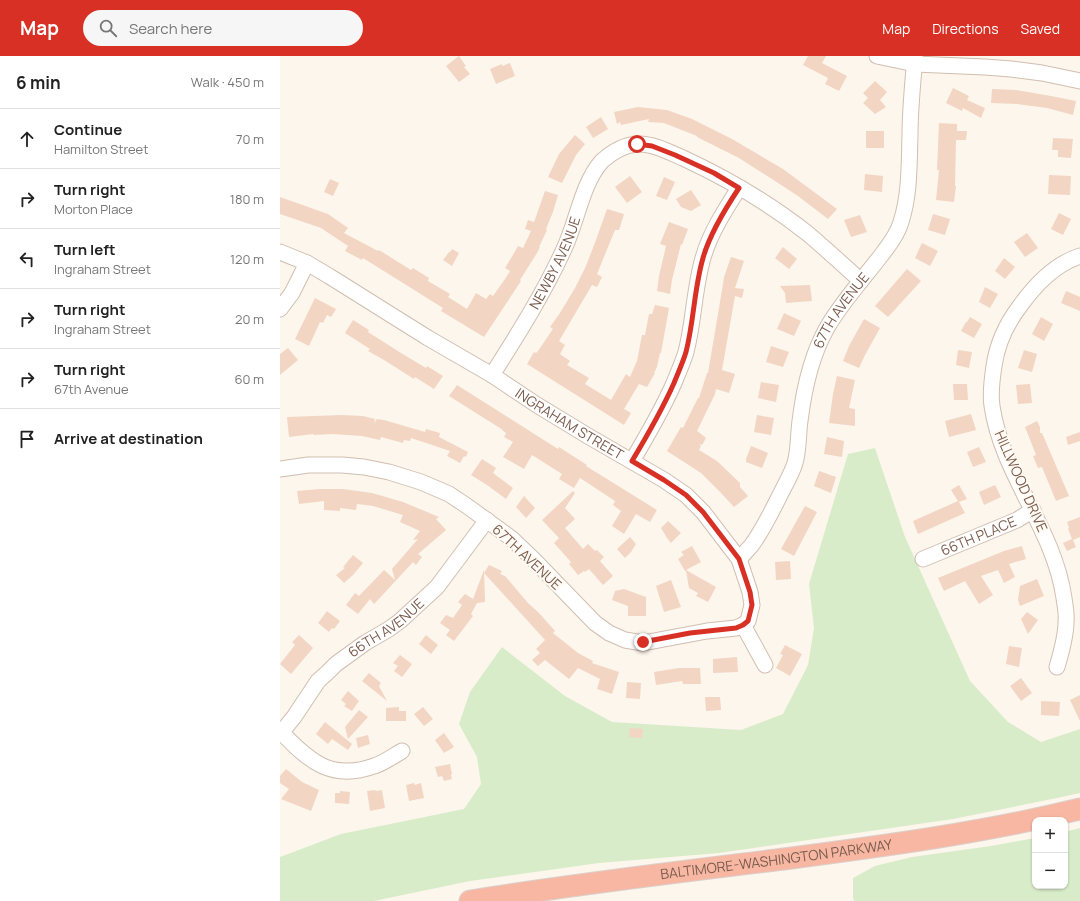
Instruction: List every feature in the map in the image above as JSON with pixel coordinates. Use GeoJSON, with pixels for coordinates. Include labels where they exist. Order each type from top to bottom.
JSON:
{"type":"FeatureCollection","features":[{"type":"Feature","properties":{"kind":"highway","name":"BALTIMORE-WASHINGTON PARKWAY"},"geometry":{"type":"LineString","coordinates":[[470,901],[919,841],[991,828],[1080,809]]}},
{"type":"Feature","properties":{"kind":"street"},"geometry":{"type":"LineString","coordinates":[[877,56],[1011,69],[1042,73],[1080,81]]}},
{"type":"Feature","properties":{"kind":"street","name":"67TH AVENUE"},"geometry":{"type":"LineString","coordinates":[[739,559],[751,546],[789,478],[795,462],[799,443],[803,396],[807,378],[828,326],[842,305],[891,241],[901,224],[906,203],[909,176],[915,60]]}},
{"type":"Feature","properties":{"kind":"street","name":"NEWBY AVENUE"},"geometry":{"type":"LineString","coordinates":[[492,375],[555,269],[572,230],[590,178],[603,160],[625,146],[637,144],[652,146],[697,165],[739,188],[773,208],[807,233],[861,281]]}},
{"type":"Feature","properties":{"kind":"street"},"geometry":{"type":"LineString","coordinates":[[632,461],[659,414],[678,373],[690,332],[703,258],[724,210],[739,188]]}},
{"type":"Feature","properties":{"kind":"street","name":"INGRAHAM STREET"},"geometry":{"type":"LineString","coordinates":[[280,252],[306,263],[330,276],[428,338],[492,375],[537,405],[664,480],[686,495],[703,512],[739,559],[750,592],[752,605],[748,621],[743,625]]}},
{"type":"Feature","properties":{"kind":"street","name":"HILLWOOD DRIVE"},"geometry":{"type":"LineString","coordinates":[[1057,666],[1062,652],[1066,622],[1060,574],[1041,526],[1003,448],[996,429],[991,404],[991,392],[995,360],[1007,327],[1015,312],[1028,295],[1049,274],[1061,265],[1080,256]]}},
{"type":"Feature","properties":{"kind":"street"},"geometry":{"type":"LineString","coordinates":[[280,309],[292,293],[306,263]]}},
{"type":"Feature","properties":{"kind":"street","name":"67TH AVENUE"},"geometry":{"type":"LineString","coordinates":[[280,469],[308,465],[342,465],[364,467],[389,472],[421,482],[449,494],[488,520],[511,538],[595,623],[610,633],[625,640],[643,642],[696,632],[736,628],[743,625]]}},
{"type":"Feature","properties":{"kind":"street","name":"66TH PLACE"},"geometry":{"type":"LineString","coordinates":[[923,559],[1017,520],[1033,510]]}},
{"type":"Feature","properties":{"kind":"street","name":"66TH AVENUE"},"geometry":{"type":"LineString","coordinates":[[402,751],[375,766],[358,771],[343,772],[329,769],[306,757],[281,734],[294,718],[318,681],[346,656],[389,629],[437,587],[488,520]]}},
{"type":"Feature","properties":{"kind":"street"},"geometry":{"type":"LineString","coordinates":[[743,625],[764,666]]}},
{"type":"Feature","properties":{"kind":"green space"},"geometry":{"type":"Polygon","coordinates":[[[875,448],[905,537],[970,681],[1008,722],[1041,742],[1080,729],[1080,793],[953,819],[719,853],[599,863],[470,881],[374,901],[280,901],[280,857],[341,834],[464,809],[481,784],[477,757],[459,724],[470,692],[502,647],[565,696],[612,722],[741,730],[783,714],[808,665],[814,628],[809,584],[848,454],[875,448]]]}},
{"type":"Feature","properties":{"kind":"green space"},"geometry":{"type":"Polygon","coordinates":[[[1080,828],[1080,901],[854,901],[853,878],[875,866],[912,857],[1032,839],[1032,889],[1068,889],[1068,831],[1080,828]]]}},
{"type":"Feature","properties":{"kind":"building"},"geometry":{"type":"Polygon","coordinates":[[[459,56],[466,66],[464,67],[470,74],[459,82],[446,66],[459,56]]]}},
{"type":"Feature","properties":{"kind":"building"},"geometry":{"type":"Polygon","coordinates":[[[808,56],[826,56],[822,63],[847,76],[839,91],[825,84],[828,78],[803,65],[808,56]]]}},
{"type":"Feature","properties":{"kind":"building"},"geometry":{"type":"Polygon","coordinates":[[[510,63],[515,76],[496,84],[490,69],[502,64],[502,66],[510,63]]]}},
{"type":"Feature","properties":{"kind":"building"},"geometry":{"type":"Polygon","coordinates":[[[875,81],[887,92],[880,100],[886,107],[875,114],[863,103],[868,98],[863,93],[875,81]]]}},
{"type":"Feature","properties":{"kind":"building"},"geometry":{"type":"Polygon","coordinates":[[[953,88],[969,96],[967,100],[985,108],[981,118],[963,108],[962,111],[946,103],[953,88]]]}},
{"type":"Feature","properties":{"kind":"building"},"geometry":{"type":"Polygon","coordinates":[[[992,89],[1016,90],[1076,101],[1073,115],[1047,108],[1017,104],[991,103],[992,89]]]}},
{"type":"Feature","properties":{"kind":"building"},"geometry":{"type":"Polygon","coordinates":[[[638,107],[667,110],[692,119],[732,139],[783,169],[837,209],[828,219],[798,196],[739,158],[697,136],[664,123],[648,122],[649,119],[621,125],[620,122],[617,124],[614,112],[638,107]]]}},
{"type":"Feature","properties":{"kind":"building"},"geometry":{"type":"Polygon","coordinates":[[[601,117],[608,129],[593,138],[586,127],[601,117]]]}},
{"type":"Feature","properties":{"kind":"building"},"geometry":{"type":"Polygon","coordinates":[[[939,123],[957,124],[957,131],[967,131],[966,140],[956,140],[956,186],[954,202],[936,200],[939,170],[937,170],[939,123]]]}},
{"type":"Feature","properties":{"kind":"building"},"geometry":{"type":"Polygon","coordinates":[[[866,131],[884,131],[884,148],[866,148],[866,131]]]}},
{"type":"Feature","properties":{"kind":"building"},"geometry":{"type":"Polygon","coordinates":[[[575,135],[585,144],[576,155],[562,183],[548,177],[559,154],[575,135]]]}},
{"type":"Feature","properties":{"kind":"building"},"geometry":{"type":"Polygon","coordinates":[[[1053,138],[1073,139],[1071,158],[1058,157],[1058,150],[1052,150],[1053,138]]]}},
{"type":"Feature","properties":{"kind":"building"},"geometry":{"type":"Polygon","coordinates":[[[865,174],[883,176],[882,192],[864,190],[865,174]]]}},
{"type":"Feature","properties":{"kind":"building"},"geometry":{"type":"Polygon","coordinates":[[[1049,175],[1071,176],[1070,195],[1048,194],[1049,175]]]}},
{"type":"Feature","properties":{"kind":"building"},"geometry":{"type":"Polygon","coordinates":[[[630,176],[642,192],[627,203],[615,187],[630,176]]]}},
{"type":"Feature","properties":{"kind":"building"},"geometry":{"type":"Polygon","coordinates":[[[664,177],[675,182],[667,200],[656,196],[664,177]]]}},
{"type":"Feature","properties":{"kind":"building"},"geometry":{"type":"Polygon","coordinates":[[[330,179],[339,183],[333,196],[324,192],[330,179]]]}},
{"type":"Feature","properties":{"kind":"building"},"geometry":{"type":"Polygon","coordinates":[[[691,190],[701,205],[691,211],[681,207],[676,199],[691,190]]]}},
{"type":"Feature","properties":{"kind":"building"},"geometry":{"type":"Polygon","coordinates":[[[545,191],[558,195],[540,247],[520,280],[521,281],[484,337],[441,311],[443,308],[363,258],[362,260],[345,251],[348,246],[321,228],[280,214],[280,197],[328,214],[348,228],[344,233],[378,251],[379,250],[411,270],[413,268],[429,278],[428,281],[450,294],[448,297],[467,309],[476,293],[486,299],[490,294],[493,296],[505,279],[510,271],[505,268],[518,246],[523,248],[531,231],[525,229],[528,220],[534,222],[545,191]]]}},
{"type":"Feature","properties":{"kind":"building"},"geometry":{"type":"Polygon","coordinates":[[[607,209],[624,214],[619,230],[615,230],[597,274],[602,277],[597,287],[592,285],[559,341],[565,345],[560,354],[570,361],[567,365],[589,378],[585,384],[611,400],[626,374],[630,377],[637,361],[642,335],[645,335],[649,314],[652,314],[655,305],[669,308],[661,353],[655,373],[647,387],[639,384],[624,409],[631,413],[624,425],[527,364],[534,352],[536,353],[538,351],[553,329],[550,327],[575,288],[586,266],[607,209]]]}},
{"type":"Feature","properties":{"kind":"building"},"geometry":{"type":"Polygon","coordinates":[[[1059,213],[1071,219],[1063,235],[1051,229],[1059,213]]]}},
{"type":"Feature","properties":{"kind":"building"},"geometry":{"type":"Polygon","coordinates":[[[933,214],[950,219],[945,235],[928,230],[933,214]]]}},
{"type":"Feature","properties":{"kind":"building"},"geometry":{"type":"Polygon","coordinates":[[[860,215],[867,232],[851,237],[844,220],[860,215]]]}},
{"type":"Feature","properties":{"kind":"building"},"geometry":{"type":"Polygon","coordinates":[[[669,222],[688,229],[682,245],[681,244],[670,294],[657,291],[666,246],[660,244],[669,222]]]}},
{"type":"Feature","properties":{"kind":"building"},"geometry":{"type":"Polygon","coordinates":[[[1027,233],[1038,248],[1025,257],[1014,242],[1027,233]]]}},
{"type":"Feature","properties":{"kind":"building"},"geometry":{"type":"Polygon","coordinates":[[[922,243],[938,251],[930,266],[915,258],[922,243]]]}},
{"type":"Feature","properties":{"kind":"building"},"geometry":{"type":"Polygon","coordinates":[[[783,247],[797,259],[789,269],[775,258],[783,247]]]}},
{"type":"Feature","properties":{"kind":"building"},"geometry":{"type":"Polygon","coordinates":[[[452,249],[459,253],[452,266],[443,260],[452,249]]]}},
{"type":"Feature","properties":{"kind":"building"},"geometry":{"type":"Polygon","coordinates":[[[731,257],[744,261],[735,288],[744,289],[742,298],[735,296],[722,370],[735,374],[729,393],[716,389],[697,431],[706,438],[702,445],[699,444],[701,446],[699,450],[717,461],[740,483],[740,487],[748,496],[734,507],[701,473],[667,451],[681,427],[683,428],[699,398],[708,373],[724,277],[731,257]]]}},
{"type":"Feature","properties":{"kind":"building"},"geometry":{"type":"Polygon","coordinates":[[[1004,258],[1015,267],[1005,279],[995,271],[1004,258]]]}},
{"type":"Feature","properties":{"kind":"building"},"geometry":{"type":"Polygon","coordinates":[[[907,269],[921,281],[888,317],[875,306],[907,269]]]}},
{"type":"Feature","properties":{"kind":"building"},"geometry":{"type":"Polygon","coordinates":[[[810,285],[812,301],[786,303],[785,293],[780,286],[810,285]]]}},
{"type":"Feature","properties":{"kind":"building"},"geometry":{"type":"Polygon","coordinates":[[[985,287],[998,294],[990,308],[979,302],[985,287]]]}},
{"type":"Feature","properties":{"kind":"building"},"geometry":{"type":"Polygon","coordinates":[[[1066,291],[1080,297],[1080,311],[1061,303],[1066,291]]]}},
{"type":"Feature","properties":{"kind":"building"},"geometry":{"type":"Polygon","coordinates":[[[315,298],[336,309],[331,317],[327,315],[323,323],[320,322],[309,346],[295,339],[315,298]]]}},
{"type":"Feature","properties":{"kind":"building"},"geometry":{"type":"Polygon","coordinates":[[[784,313],[801,321],[794,336],[777,329],[784,313]]]}},
{"type":"Feature","properties":{"kind":"building"},"geometry":{"type":"Polygon","coordinates":[[[970,317],[982,324],[974,338],[961,331],[970,317]]]}},
{"type":"Feature","properties":{"kind":"building"},"geometry":{"type":"Polygon","coordinates":[[[1041,317],[1053,324],[1044,341],[1032,334],[1041,317]]]}},
{"type":"Feature","properties":{"kind":"building"},"geometry":{"type":"Polygon","coordinates":[[[864,319],[880,328],[859,368],[843,361],[849,346],[864,319]]]}},
{"type":"Feature","properties":{"kind":"building"},"geometry":{"type":"Polygon","coordinates":[[[353,320],[369,330],[368,332],[401,353],[443,376],[434,389],[415,377],[414,379],[368,351],[370,349],[345,333],[353,320]]]}},
{"type":"Feature","properties":{"kind":"building"},"geometry":{"type":"Polygon","coordinates":[[[771,346],[789,352],[783,367],[766,362],[771,346]]]}},
{"type":"Feature","properties":{"kind":"building"},"geometry":{"type":"Polygon","coordinates":[[[288,348],[298,360],[280,375],[280,354],[288,348]]]}},
{"type":"Feature","properties":{"kind":"building"},"geometry":{"type":"Polygon","coordinates":[[[958,350],[972,352],[969,368],[956,365],[958,350]]]}},
{"type":"Feature","properties":{"kind":"building"},"geometry":{"type":"Polygon","coordinates":[[[1024,350],[1037,354],[1032,372],[1018,368],[1024,350]]]}},
{"type":"Feature","properties":{"kind":"building"},"geometry":{"type":"Polygon","coordinates":[[[837,376],[855,380],[849,408],[855,409],[855,426],[829,423],[837,376]]]}},
{"type":"Feature","properties":{"kind":"building"},"geometry":{"type":"Polygon","coordinates":[[[761,382],[779,385],[776,402],[758,398],[761,382]]]}},
{"type":"Feature","properties":{"kind":"building"},"geometry":{"type":"Polygon","coordinates":[[[953,384],[967,384],[968,400],[954,400],[953,384]]]}},
{"type":"Feature","properties":{"kind":"building"},"geometry":{"type":"Polygon","coordinates":[[[1030,384],[1032,403],[1018,404],[1016,385],[1030,384]]]}},
{"type":"Feature","properties":{"kind":"building"},"geometry":{"type":"Polygon","coordinates":[[[457,385],[558,449],[559,447],[587,465],[586,466],[657,510],[650,522],[636,514],[624,534],[612,526],[621,511],[613,505],[615,501],[580,478],[574,488],[559,479],[562,474],[532,455],[524,469],[503,457],[513,442],[504,437],[506,433],[503,430],[449,396],[457,385]]]}},
{"type":"Feature","properties":{"kind":"building"},"geometry":{"type":"Polygon","coordinates":[[[971,414],[976,430],[949,437],[945,421],[971,414]]]}},
{"type":"Feature","properties":{"kind":"building"},"geometry":{"type":"Polygon","coordinates":[[[342,415],[363,416],[375,419],[374,423],[377,419],[384,420],[425,432],[426,429],[440,433],[439,437],[468,452],[466,457],[464,456],[460,463],[447,456],[450,451],[411,438],[410,441],[404,440],[403,443],[381,437],[380,440],[362,436],[332,434],[313,434],[289,437],[287,417],[342,415]]]}},
{"type":"Feature","properties":{"kind":"building"},"geometry":{"type":"Polygon","coordinates":[[[757,415],[774,418],[771,435],[754,432],[757,415]]]}},
{"type":"Feature","properties":{"kind":"building"},"geometry":{"type":"Polygon","coordinates":[[[1037,421],[1040,427],[1040,433],[1042,433],[1069,496],[1056,501],[1042,467],[1038,468],[1033,456],[1036,455],[1025,427],[1037,421]]]}},
{"type":"Feature","properties":{"kind":"building"},"geometry":{"type":"Polygon","coordinates":[[[1080,432],[1080,441],[1068,445],[1066,437],[1080,432]]]}},
{"type":"Feature","properties":{"kind":"building"},"geometry":{"type":"Polygon","coordinates":[[[827,437],[844,441],[842,457],[824,454],[827,437]]]}},
{"type":"Feature","properties":{"kind":"building"},"geometry":{"type":"Polygon","coordinates":[[[751,446],[768,453],[762,468],[746,462],[751,446]]]}},
{"type":"Feature","properties":{"kind":"building"},"geometry":{"type":"Polygon","coordinates":[[[979,447],[986,462],[973,467],[967,452],[979,447]]]}},
{"type":"Feature","properties":{"kind":"building"},"geometry":{"type":"Polygon","coordinates":[[[482,459],[496,468],[493,473],[513,488],[506,499],[471,475],[482,459]]]}},
{"type":"Feature","properties":{"kind":"building"},"geometry":{"type":"Polygon","coordinates":[[[819,471],[836,477],[831,493],[814,486],[819,471]]]}},
{"type":"Feature","properties":{"kind":"building"},"geometry":{"type":"Polygon","coordinates":[[[959,485],[967,499],[959,502],[965,513],[918,534],[913,521],[958,501],[951,490],[959,485]]]}},
{"type":"Feature","properties":{"kind":"building"},"geometry":{"type":"Polygon","coordinates":[[[995,485],[1001,497],[984,505],[979,492],[995,485]]]}},
{"type":"Feature","properties":{"kind":"building"},"geometry":{"type":"Polygon","coordinates":[[[343,489],[372,493],[403,502],[439,517],[436,519],[446,530],[418,554],[422,557],[416,565],[413,562],[374,604],[370,599],[358,614],[346,605],[355,593],[359,596],[384,570],[395,580],[392,569],[418,539],[413,540],[420,531],[400,522],[403,515],[373,506],[357,504],[356,510],[340,508],[340,511],[324,510],[324,501],[299,504],[297,491],[343,489]]]}},
{"type":"Feature","properties":{"kind":"building"},"geometry":{"type":"Polygon","coordinates":[[[573,491],[575,493],[565,508],[575,519],[565,528],[583,549],[588,544],[604,557],[600,561],[613,576],[603,585],[589,569],[578,575],[569,564],[571,562],[554,543],[559,538],[542,520],[573,491]]]}},
{"type":"Feature","properties":{"kind":"building"},"geometry":{"type":"Polygon","coordinates":[[[524,496],[535,508],[526,518],[516,507],[524,496]]]}},
{"type":"Feature","properties":{"kind":"building"},"geometry":{"type":"Polygon","coordinates":[[[805,506],[817,512],[794,556],[781,549],[805,506]]]}},
{"type":"Feature","properties":{"kind":"building"},"geometry":{"type":"Polygon","coordinates":[[[1080,517],[1080,537],[1073,540],[1076,547],[1067,551],[1063,543],[1072,539],[1067,522],[1080,517]]]}},
{"type":"Feature","properties":{"kind":"building"},"geometry":{"type":"Polygon","coordinates":[[[668,521],[681,533],[671,543],[661,528],[668,521]]]}},
{"type":"Feature","properties":{"kind":"building"},"geometry":{"type":"Polygon","coordinates":[[[630,537],[636,544],[625,558],[617,549],[630,537]]]}},
{"type":"Feature","properties":{"kind":"building"},"geometry":{"type":"Polygon","coordinates":[[[692,546],[701,562],[686,570],[716,587],[708,602],[696,596],[698,593],[689,588],[686,571],[678,559],[684,555],[681,552],[692,546]]]}},
{"type":"Feature","properties":{"kind":"building"},"geometry":{"type":"Polygon","coordinates":[[[1022,546],[1026,559],[1009,564],[1015,577],[1004,583],[998,570],[981,576],[993,595],[979,604],[965,581],[944,591],[938,578],[1004,551],[1022,546]]]}},
{"type":"Feature","properties":{"kind":"building"},"geometry":{"type":"Polygon","coordinates":[[[353,555],[363,563],[344,583],[336,575],[345,568],[343,567],[353,555]]]}},
{"type":"Feature","properties":{"kind":"building"},"geometry":{"type":"Polygon","coordinates":[[[790,561],[791,579],[776,580],[775,562],[790,561]]]}},
{"type":"Feature","properties":{"kind":"building"},"geometry":{"type":"Polygon","coordinates":[[[489,565],[502,571],[500,574],[505,576],[528,603],[539,613],[555,631],[553,633],[578,653],[593,661],[592,663],[619,672],[612,694],[597,689],[600,679],[578,668],[569,679],[545,660],[538,666],[532,660],[540,653],[536,649],[545,640],[484,573],[489,565]]]}},
{"type":"Feature","properties":{"kind":"building"},"geometry":{"type":"Polygon","coordinates":[[[484,570],[485,602],[477,603],[471,614],[473,616],[454,641],[446,635],[450,630],[440,623],[446,615],[453,618],[462,605],[458,602],[465,594],[473,599],[484,570]]]}},
{"type":"Feature","properties":{"kind":"building"},"geometry":{"type":"Polygon","coordinates":[[[1037,579],[1044,596],[1020,606],[1018,600],[1020,586],[1037,579]]]}},
{"type":"Feature","properties":{"kind":"building"},"geometry":{"type":"Polygon","coordinates":[[[671,580],[681,607],[664,612],[656,586],[671,580]]]}},
{"type":"Feature","properties":{"kind":"building"},"geometry":{"type":"Polygon","coordinates":[[[624,589],[646,597],[646,616],[628,616],[628,606],[612,600],[615,591],[624,589]]]}},
{"type":"Feature","properties":{"kind":"building"},"geometry":{"type":"Polygon","coordinates":[[[327,611],[340,621],[334,629],[332,628],[329,632],[318,623],[327,611]]]}},
{"type":"Feature","properties":{"kind":"building"},"geometry":{"type":"Polygon","coordinates":[[[1027,612],[1038,620],[1028,634],[1021,619],[1027,612]]]}},
{"type":"Feature","properties":{"kind":"building"},"geometry":{"type":"Polygon","coordinates":[[[299,635],[313,648],[291,674],[280,664],[295,645],[292,642],[299,635]]]}},
{"type":"Feature","properties":{"kind":"building"},"geometry":{"type":"Polygon","coordinates":[[[426,635],[438,645],[431,654],[419,644],[426,635]]]}},
{"type":"Feature","properties":{"kind":"building"},"geometry":{"type":"Polygon","coordinates":[[[785,645],[802,654],[790,676],[776,668],[783,655],[780,654],[785,645]]]}},
{"type":"Feature","properties":{"kind":"building"},"geometry":{"type":"Polygon","coordinates":[[[1009,646],[1022,648],[1019,667],[1006,664],[1009,646]]]}},
{"type":"Feature","properties":{"kind":"building"},"geometry":{"type":"Polygon","coordinates":[[[400,655],[412,664],[402,677],[394,671],[398,666],[393,663],[400,655]]]}},
{"type":"Feature","properties":{"kind":"building"},"geometry":{"type":"Polygon","coordinates":[[[737,657],[738,672],[713,673],[713,659],[737,657]]]}},
{"type":"Feature","properties":{"kind":"building"},"geometry":{"type":"Polygon","coordinates":[[[679,668],[700,668],[701,684],[683,684],[682,681],[656,685],[654,672],[679,668]]]}},
{"type":"Feature","properties":{"kind":"building"},"geometry":{"type":"Polygon","coordinates":[[[369,673],[381,683],[379,686],[387,701],[362,681],[369,673]]]}},
{"type":"Feature","properties":{"kind":"building"},"geometry":{"type":"Polygon","coordinates":[[[1021,678],[1032,693],[1021,701],[1010,686],[1021,678]]]}},
{"type":"Feature","properties":{"kind":"building"},"geometry":{"type":"Polygon","coordinates":[[[627,682],[641,683],[640,699],[626,698],[627,682]]]}},
{"type":"Feature","properties":{"kind":"building"},"geometry":{"type":"Polygon","coordinates":[[[348,691],[359,701],[352,711],[344,706],[346,704],[341,700],[348,691]]]}},
{"type":"Feature","properties":{"kind":"building"},"geometry":{"type":"Polygon","coordinates":[[[1080,695],[1080,721],[1070,700],[1080,695]]]}},
{"type":"Feature","properties":{"kind":"building"},"geometry":{"type":"Polygon","coordinates":[[[705,697],[720,697],[721,710],[706,711],[705,697]]]}},
{"type":"Feature","properties":{"kind":"building"},"geometry":{"type":"Polygon","coordinates":[[[1041,701],[1060,702],[1059,716],[1041,715],[1041,701]]]}},
{"type":"Feature","properties":{"kind":"building"},"geometry":{"type":"Polygon","coordinates":[[[399,707],[399,711],[406,711],[406,721],[386,721],[386,708],[399,707]]]}},
{"type":"Feature","properties":{"kind":"building"},"geometry":{"type":"Polygon","coordinates":[[[423,707],[433,719],[424,726],[414,714],[423,707]]]}},
{"type":"Feature","properties":{"kind":"building"},"geometry":{"type":"Polygon","coordinates":[[[359,710],[368,717],[348,739],[345,727],[359,710]]]}},
{"type":"Feature","properties":{"kind":"building"},"geometry":{"type":"Polygon","coordinates":[[[325,722],[352,744],[348,750],[332,739],[328,744],[316,734],[325,722]]]}},
{"type":"Feature","properties":{"kind":"building"},"geometry":{"type":"Polygon","coordinates":[[[630,728],[643,729],[642,738],[629,737],[630,728]]]}},
{"type":"Feature","properties":{"kind":"building"},"geometry":{"type":"Polygon","coordinates":[[[444,733],[454,747],[444,753],[435,740],[444,733]]]}},
{"type":"Feature","properties":{"kind":"building"},"geometry":{"type":"Polygon","coordinates":[[[368,735],[370,744],[358,748],[356,738],[368,735]]]}},
{"type":"Feature","properties":{"kind":"building"},"geometry":{"type":"Polygon","coordinates":[[[450,764],[452,779],[444,781],[442,776],[438,777],[435,767],[450,764]]]}},
{"type":"Feature","properties":{"kind":"building"},"geometry":{"type":"Polygon","coordinates":[[[286,769],[302,782],[319,790],[311,811],[281,799],[289,789],[280,783],[280,776],[286,769]]]}},
{"type":"Feature","properties":{"kind":"building"},"geometry":{"type":"Polygon","coordinates":[[[414,783],[415,785],[421,783],[424,798],[409,801],[406,785],[414,783]]]}},
{"type":"Feature","properties":{"kind":"building"},"geometry":{"type":"Polygon","coordinates":[[[382,790],[385,808],[370,811],[367,791],[382,790]]]}},
{"type":"Feature","properties":{"kind":"building"},"geometry":{"type":"Polygon","coordinates":[[[340,791],[350,792],[349,804],[335,803],[335,793],[340,793],[340,791]]]}},
{"type":"Feature","properties":{"kind":"route"},"geometry":{"type":"LineString","coordinates":[[637,144],[652,146],[675,155],[714,173],[739,188],[724,210],[703,258],[690,332],[678,373],[646,439],[632,461],[686,495],[703,512],[739,559],[750,592],[752,605],[748,621],[736,628],[690,633],[643,642]]}}]}
